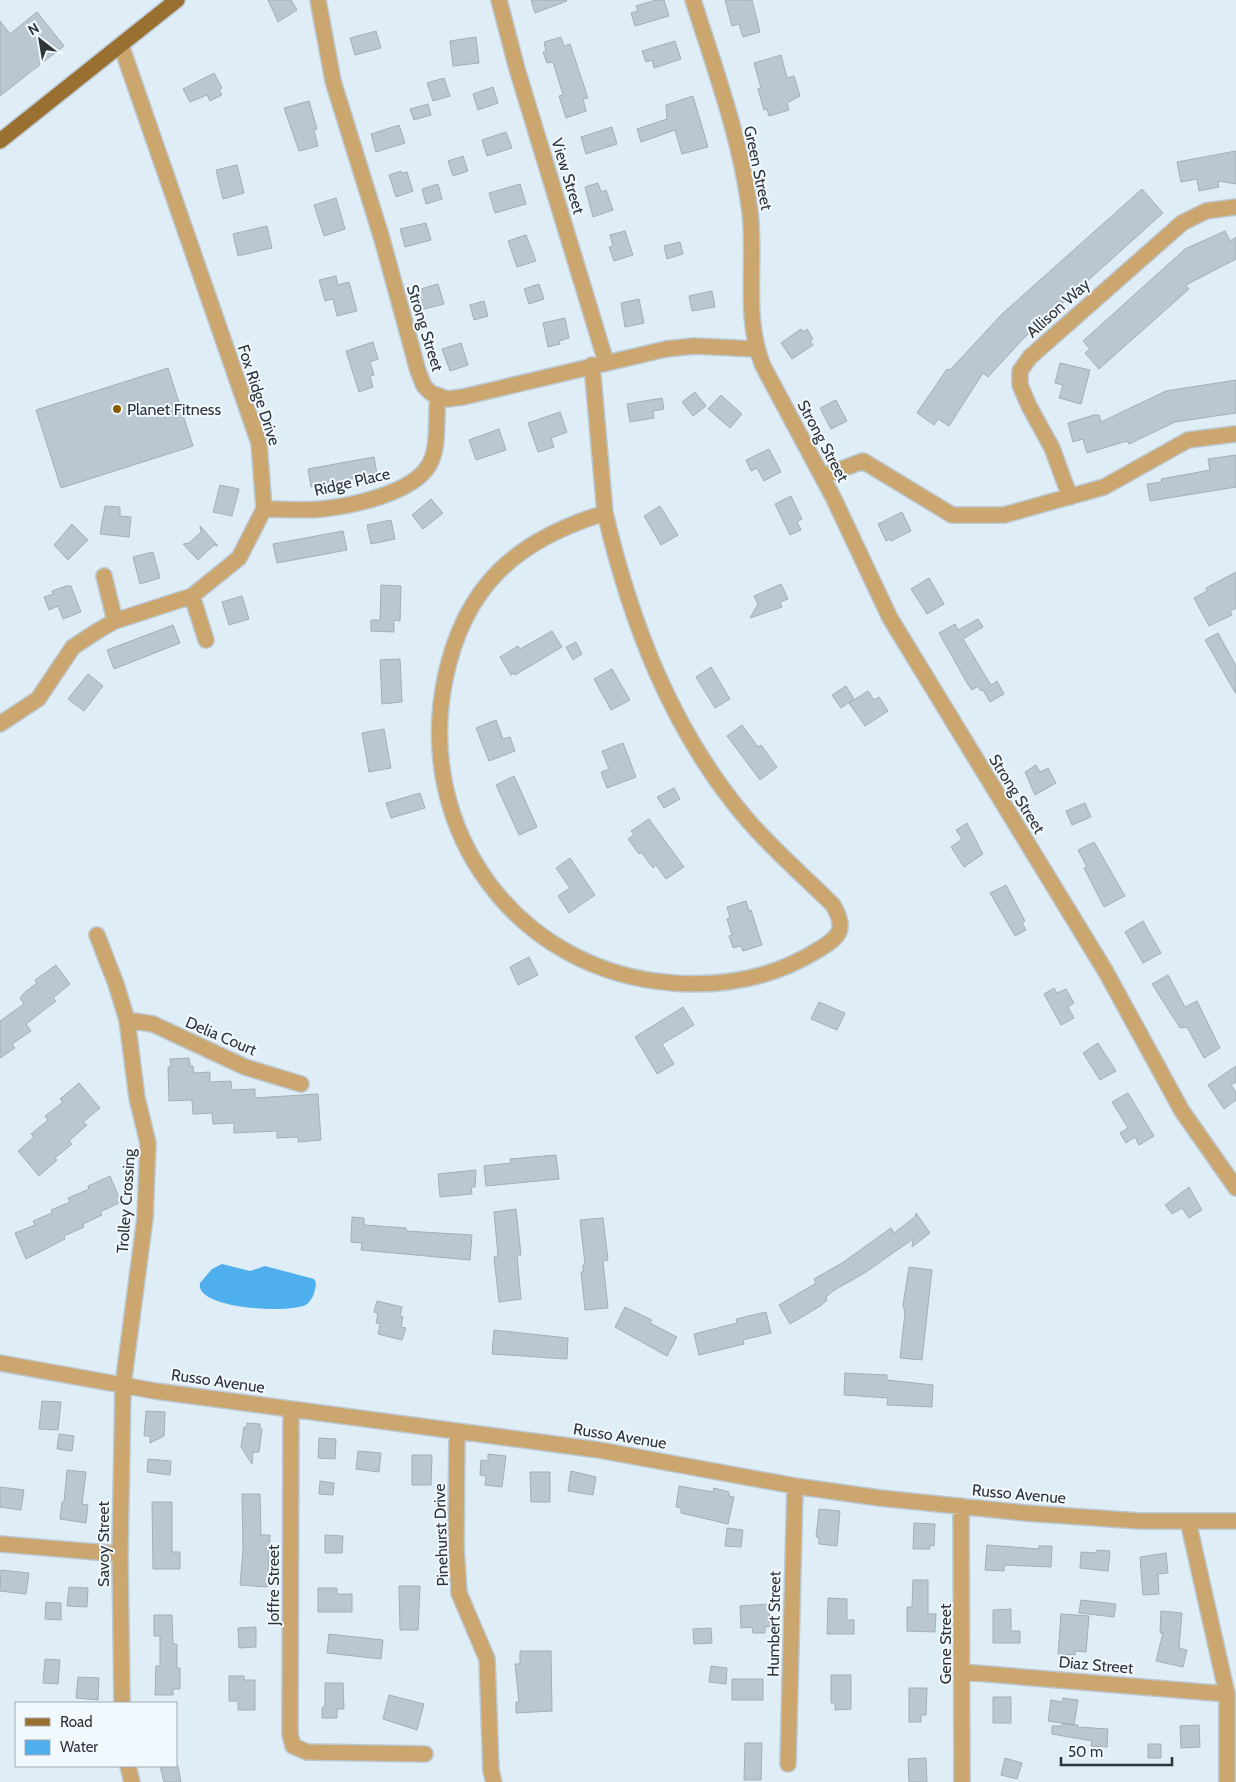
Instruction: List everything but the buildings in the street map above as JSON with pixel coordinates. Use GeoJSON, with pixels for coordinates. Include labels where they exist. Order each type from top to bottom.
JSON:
{"type":"FeatureCollection","features":[{"type":"Feature","properties":{"kind":"main road"},"geometry":{"type":"LineString","coordinates":[[0,141],[172,2]]}},
{"type":"Feature","properties":{"kind":"street","name":"Strong Street"},"geometry":{"type":"LineString","coordinates":[[318,0],[333,81],[382,239],[409,344],[424,386],[438,397]]}},
{"type":"Feature","properties":{"kind":"street","name":"View Street"},"geometry":{"type":"LineString","coordinates":[[499,0],[599,364],[604,513],[622,584],[640,636],[672,707],[690,739],[743,815],[774,850],[833,905],[841,918],[841,928],[833,940],[796,963],[745,981],[717,984],[681,984],[638,978],[583,962],[531,928],[500,899],[480,872],[465,846],[453,818],[443,776],[439,723],[447,667],[462,624],[488,581],[507,563],[552,533],[604,513]]}},
{"type":"Feature","properties":{"kind":"street","name":"Green Street"},"geometry":{"type":"LineString","coordinates":[[693,0],[730,122],[747,191],[752,244],[751,313],[756,349]]}},
{"type":"Feature","properties":{"kind":"street","name":"Fox Ridge Drive"},"geometry":{"type":"LineString","coordinates":[[121,45],[259,443],[264,509]]}},
{"type":"Feature","properties":{"kind":"street","name":"Allison Way"},"geometry":{"type":"LineString","coordinates":[[1070,497],[1052,448],[1023,392],[1020,371],[1030,357],[1182,223],[1206,211],[1236,207]]}},
{"type":"Feature","properties":{"kind":"street"},"geometry":{"type":"LineString","coordinates":[[438,397],[447,399],[463,397],[599,364],[694,346],[756,349]]}},
{"type":"Feature","properties":{"kind":"street","name":"Strong Street"},"geometry":{"type":"LineString","coordinates":[[756,349],[771,382],[822,476],[890,618],[1106,972],[1182,1111],[1236,1188]]}},
{"type":"Feature","properties":{"kind":"street","name":"Ridge Place"},"geometry":{"type":"LineString","coordinates":[[264,509],[322,509],[374,498],[399,490],[422,474],[430,464],[435,450],[438,397]]}},
{"type":"Feature","properties":{"kind":"street"},"geometry":{"type":"LineString","coordinates":[[822,476],[863,462],[952,514],[1004,515],[1104,487],[1188,440],[1236,434]]}},
{"type":"Feature","properties":{"kind":"street"},"geometry":{"type":"LineString","coordinates":[[0,724],[38,699],[73,648],[115,621],[192,596],[239,558],[264,509]]}},
{"type":"Feature","properties":{"kind":"street"},"geometry":{"type":"LineString","coordinates":[[104,576],[115,621]]}},
{"type":"Feature","properties":{"kind":"street"},"geometry":{"type":"LineString","coordinates":[[192,596],[206,640]]}},
{"type":"Feature","properties":{"kind":"street","name":"Trolley Crossing"},"geometry":{"type":"LineString","coordinates":[[97,936],[116,984],[127,1020],[138,1098],[148,1143],[145,1218],[123,1385]]}},
{"type":"Feature","properties":{"kind":"street","name":"Delia Court"},"geometry":{"type":"LineString","coordinates":[[127,1020],[153,1024],[244,1066],[302,1084]]}},
{"type":"Feature","properties":{"kind":"street","name":"Russo Avenue"},"geometry":{"type":"LineString","coordinates":[[0,1363],[123,1385],[608,1452],[795,1486],[880,1498],[1131,1520],[1236,1521]]}},
{"type":"Feature","properties":{"kind":"street","name":"Savoy Street"},"geometry":{"type":"LineString","coordinates":[[122,1702],[120,1554],[123,1385]]}},
{"type":"Feature","properties":{"kind":"street","name":"Joffre Street"},"geometry":{"type":"LineString","coordinates":[[291,1409],[290,1734],[294,1746],[308,1752],[425,1754]]}},
{"type":"Feature","properties":{"kind":"street","name":"Pinehurst Drive"},"geometry":{"type":"LineString","coordinates":[[457,1431],[456,1546],[459,1593],[487,1659],[490,1770],[494,1782]]}},
{"type":"Feature","properties":{"kind":"street","name":"Humbert Street"},"geometry":{"type":"LineString","coordinates":[[788,1764],[795,1486]]}},
{"type":"Feature","properties":{"kind":"street","name":"Gene Street"},"geometry":{"type":"LineString","coordinates":[[961,1506],[962,1782]]}},
{"type":"Feature","properties":{"kind":"street"},"geometry":{"type":"LineString","coordinates":[[1188,1521],[1227,1694],[1227,1782]]}},
{"type":"Feature","properties":{"kind":"street"},"geometry":{"type":"LineString","coordinates":[[0,1544],[120,1554]]}},
{"type":"Feature","properties":{"kind":"street","name":"Diaz Street"},"geometry":{"type":"LineString","coordinates":[[963,1672],[1227,1694]]}},
{"type":"Feature","properties":{"kind":"street"},"geometry":{"type":"LineString","coordinates":[[128,1767],[132,1782]]}},
{"type":"Feature","properties":{"kind":"water"},"geometry":{"type":"Polygon","coordinates":[[[222,1264],[250,1271],[265,1266],[314,1279],[316,1283],[314,1294],[307,1304],[284,1309],[247,1307],[212,1299],[202,1292],[200,1283],[212,1269],[222,1264]]]}},
{"type":"Feature","properties":{"kind":"place","name":"Planet Fitness"},"geometry":{"type":"Point","coordinates":[117,409]}}]}
